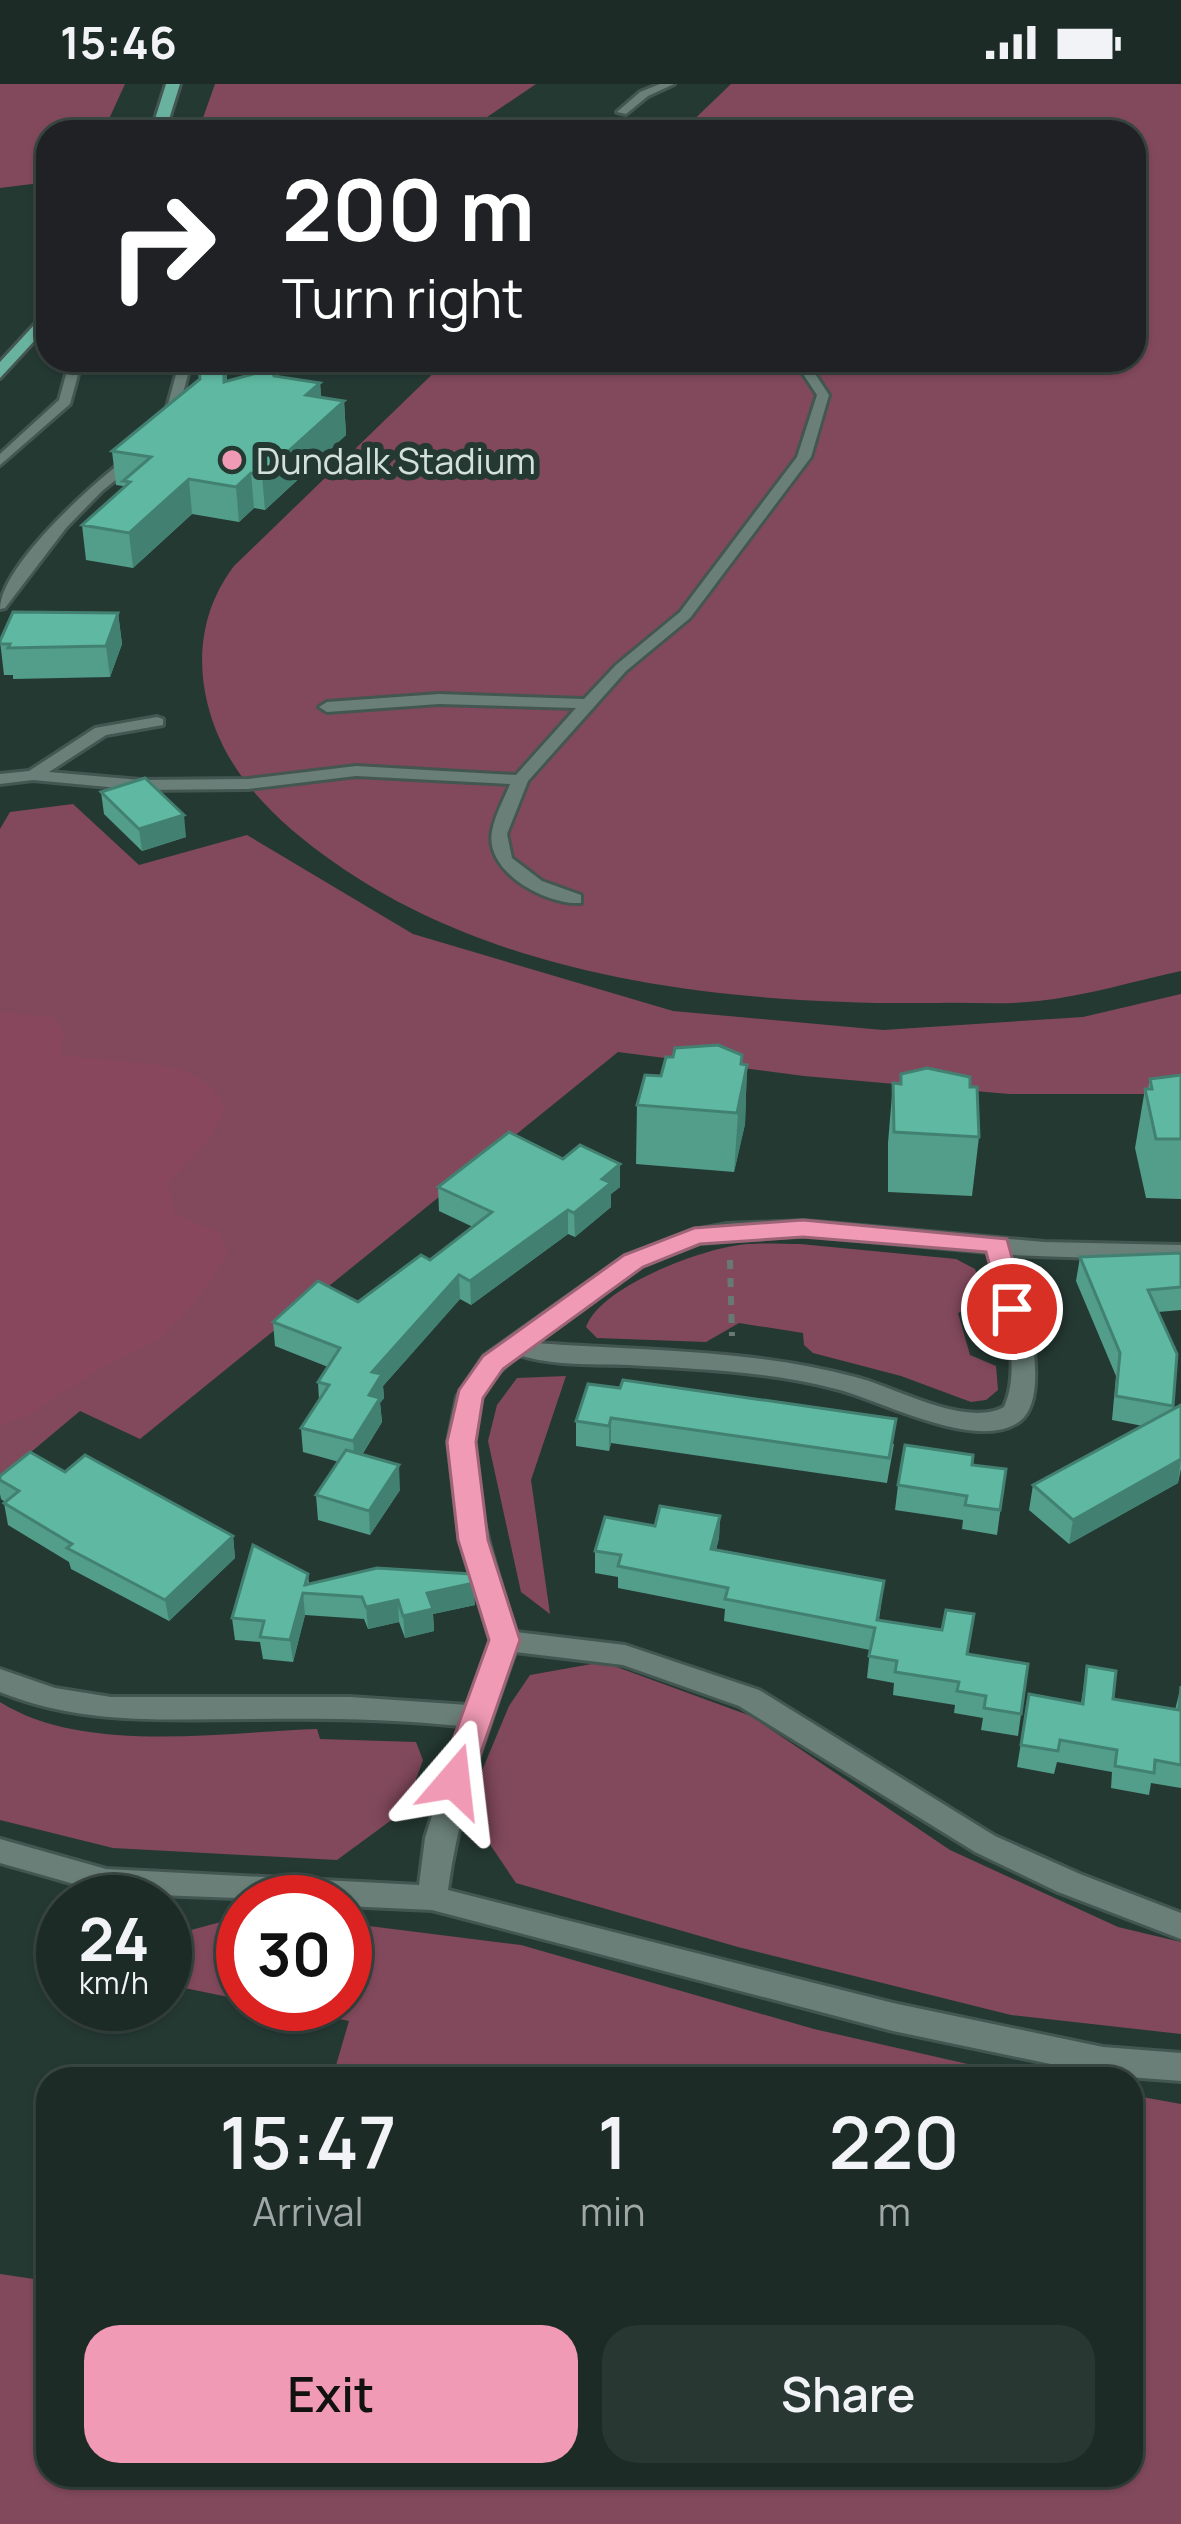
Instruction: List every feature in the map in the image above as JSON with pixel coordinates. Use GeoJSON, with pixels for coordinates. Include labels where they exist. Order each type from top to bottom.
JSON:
{"type":"FeatureCollection","features":[{"type":"Feature","properties":{"kind":"main road"},"geometry":{"type":"LineString","coordinates":[[162,120],[172,84]]}},
{"type":"Feature","properties":{"kind":"main road"},"geometry":{"type":"LineString","coordinates":[[0,373],[36,330]]}},
{"type":"Feature","properties":{"kind":"street"},"geometry":{"type":"LineString","coordinates":[[432,1898],[440,1838],[474,1718],[505,1640],[473,1540],[461,1442],[469,1397],[493,1362],[634,1261],[694,1237],[727,1231],[803,1228],[1044,1250],[1181,1253]]}},
{"type":"Feature","properties":{"kind":"street"},"geometry":{"type":"LineString","coordinates":[[514,1346],[615,1359],[731,1364],[854,1385],[981,1425],[1005,1420],[1019,1409],[1024,1388],[998,1245]]}},
{"type":"Feature","properties":{"kind":"street"},"geometry":{"type":"LineString","coordinates":[[505,1640],[625,1655],[749,1698],[985,1844],[1088,1891],[1181,1926]]}},
{"type":"Feature","properties":{"kind":"street"},"geometry":{"type":"LineString","coordinates":[[0,1680],[74,1706],[123,1710],[415,1710],[474,1718]]}},
{"type":"Feature","properties":{"kind":"street"},"geometry":{"type":"LineString","coordinates":[[0,1851],[106,1881],[432,1898],[893,2018],[1103,2061],[1181,2067]]}},
{"type":"Feature","properties":{"kind":"lane"},"geometry":{"type":"LineString","coordinates":[[622,112],[644,94],[669,84]]}},
{"type":"Feature","properties":{"kind":"lane"},"geometry":{"type":"LineString","coordinates":[[0,461],[64,401],[72,372]]}},
{"type":"Feature","properties":{"kind":"lane"},"geometry":{"type":"LineString","coordinates":[[0,605],[114,472],[152,444],[172,418],[183,372]]}},
{"type":"Feature","properties":{"kind":"lane"},"geometry":{"type":"LineString","coordinates":[[575,899],[536,885],[504,860],[499,833],[520,780],[620,668],[686,615],[804,457],[823,395],[808,372]]}},
{"type":"Feature","properties":{"kind":"lane"},"geometry":{"type":"LineString","coordinates":[[328,707],[439,699],[588,704]]}},
{"type":"Feature","properties":{"kind":"lane"},"geometry":{"type":"LineString","coordinates":[[33,775],[101,731],[157,722]]}},
{"type":"Feature","properties":{"kind":"lane"},"geometry":{"type":"LineString","coordinates":[[0,779],[33,775],[140,785],[248,784],[356,771],[520,780]]}},
{"type":"Feature","properties":{"kind":"path"},"geometry":{"type":"LineString","coordinates":[[727,1231],[734,1289],[731,1364]]}},
{"type":"Feature","properties":{"kind":"shaded area"},"geometry":{"type":"Polygon","coordinates":[[[0,84],[125,84],[108,120],[36,120],[36,184],[0,188],[0,84]]]}},
{"type":"Feature","properties":{"kind":"shaded area"},"geometry":{"type":"Polygon","coordinates":[[[215,84],[536,84],[483,120],[202,120],[215,84]]]}},
{"type":"Feature","properties":{"kind":"shaded area"},"geometry":{"type":"Polygon","coordinates":[[[731,84],[1181,84],[1181,971],[1074,996],[1001,1003],[782,999],[624,978],[547,960],[472,935],[401,903],[335,863],[287,825],[233,764],[213,724],[203,677],[205,631],[221,587],[234,566],[435,372],[1146,372],[1146,120],[694,120],[731,84]]]}},
{"type":"Feature","properties":{"kind":"shaded area"},"geometry":{"type":"Polygon","coordinates":[[[73,804],[139,865],[247,835],[413,934],[673,1011],[883,1030],[1083,1017],[1181,994],[1181,1094],[1009,1094],[804,1076],[618,1052],[140,1439],[80,1411],[0,1478],[0,829],[10,812],[73,804]]]}},
{"type":"Feature","properties":{"kind":"shaded area"},"geometry":{"type":"Polygon","coordinates":[[[0,1012],[52,1017],[64,1033],[60,1053],[177,1069],[212,1088],[225,1110],[208,1140],[168,1183],[174,1213],[221,1234],[227,1255],[195,1302],[158,1339],[96,1371],[28,1415],[0,1424],[0,1012]]]}},
{"type":"Feature","properties":{"kind":"shaded area"},"geometry":{"type":"Polygon","coordinates":[[[800,1244],[956,1259],[975,1269],[985,1296],[976,1306],[958,1313],[970,1355],[996,1366],[998,1390],[986,1400],[971,1402],[901,1376],[813,1353],[804,1345],[803,1333],[739,1323],[706,1342],[597,1338],[586,1327],[609,1299],[672,1264],[733,1246],[800,1244]]]}},
{"type":"Feature","properties":{"kind":"shaded area"},"geometry":{"type":"Polygon","coordinates":[[[566,1376],[531,1480],[550,1614],[521,1592],[488,1441],[497,1405],[517,1378],[566,1376]]]}},
{"type":"Feature","properties":{"kind":"shaded area"},"geometry":{"type":"Polygon","coordinates":[[[603,1662],[751,1716],[950,1850],[1118,1927],[1181,1942],[1181,2034],[1011,2015],[738,1947],[516,1883],[466,1809],[509,1706],[530,1675],[603,1662]]]}},
{"type":"Feature","properties":{"kind":"shaded area"},"geometry":{"type":"Polygon","coordinates":[[[0,1702],[71,1729],[112,1735],[317,1729],[320,1739],[416,1742],[423,1760],[405,1810],[337,1860],[113,1848],[0,1820],[0,1702]]]}},
{"type":"Feature","properties":{"kind":"shaded area"},"geometry":{"type":"Polygon","coordinates":[[[216,1923],[216,1994],[192,1990],[192,1930],[216,1923]]]}},
{"type":"Feature","properties":{"kind":"shaded area"},"geometry":{"type":"Polygon","coordinates":[[[372,1926],[521,1945],[814,2029],[980,2067],[336,2067],[346,2031],[372,2031],[372,1926]]]}},
{"type":"Feature","properties":{"kind":"shaded area"},"geometry":{"type":"Polygon","coordinates":[[[1143,2097],[1181,2104],[1181,2524],[0,2524],[0,2274],[36,2279],[36,2487],[1143,2487],[1143,2097]]]}},
{"type":"Feature","properties":{"kind":"building"},"geometry":{"type":"Polygon","coordinates":[[[199,372],[224,372],[224,382],[272,372],[320,383],[306,395],[344,401],[262,475],[251,473],[236,487],[189,479],[129,533],[82,525],[151,457],[112,451],[200,379],[199,372]]]}},
{"type":"Feature","properties":{"kind":"building"},"geometry":{"type":"Polygon","coordinates":[[[13,612],[118,613],[106,646],[8,648],[10,644],[0,641],[13,612]]]}},
{"type":"Feature","properties":{"kind":"building"},"geometry":{"type":"Polygon","coordinates":[[[145,778],[184,815],[139,829],[101,792],[145,778]]]}},
{"type":"Feature","properties":{"kind":"building"},"geometry":{"type":"Polygon","coordinates":[[[718,1045],[742,1055],[741,1064],[747,1065],[737,1113],[637,1105],[645,1075],[661,1076],[666,1057],[673,1057],[675,1048],[718,1045]]]}},
{"type":"Feature","properties":{"kind":"building"},"geometry":{"type":"Polygon","coordinates":[[[927,1068],[970,1077],[970,1087],[977,1087],[979,1137],[894,1132],[893,1083],[901,1084],[901,1074],[927,1068]]]}},
{"type":"Feature","properties":{"kind":"building"},"geometry":{"type":"Polygon","coordinates":[[[1181,1075],[1181,1139],[1156,1139],[1145,1089],[1152,1089],[1150,1079],[1181,1075]]]}},
{"type":"Feature","properties":{"kind":"building"},"geometry":{"type":"Polygon","coordinates":[[[509,1132],[563,1159],[580,1145],[620,1164],[602,1179],[611,1183],[574,1213],[568,1210],[470,1281],[459,1275],[372,1372],[382,1374],[369,1395],[380,1398],[353,1441],[301,1428],[329,1385],[318,1382],[340,1348],[273,1322],[318,1281],[358,1302],[421,1255],[430,1260],[492,1212],[438,1187],[509,1132]]]}},
{"type":"Feature","properties":{"kind":"building"},"geometry":{"type":"Polygon","coordinates":[[[1181,1253],[1181,1287],[1148,1290],[1177,1354],[1173,1406],[1116,1396],[1120,1353],[1080,1257],[1181,1253]]]}},
{"type":"Feature","properties":{"kind":"building"},"geometry":{"type":"Polygon","coordinates":[[[623,1380],[896,1419],[889,1458],[611,1418],[609,1426],[576,1421],[588,1384],[620,1388],[623,1380]]]}},
{"type":"Feature","properties":{"kind":"building"},"geometry":{"type":"Polygon","coordinates":[[[1181,1405],[1181,1459],[1073,1520],[1033,1485],[1181,1405]]]}},
{"type":"Feature","properties":{"kind":"building"},"geometry":{"type":"Polygon","coordinates":[[[905,1445],[973,1455],[972,1465],[1006,1469],[1000,1510],[965,1505],[967,1496],[898,1485],[905,1445]]]}},
{"type":"Feature","properties":{"kind":"building"},"geometry":{"type":"Polygon","coordinates":[[[346,1450],[399,1465],[369,1511],[316,1495],[346,1450]]]}},
{"type":"Feature","properties":{"kind":"building"},"geometry":{"type":"Polygon","coordinates":[[[30,1452],[65,1472],[85,1455],[233,1536],[165,1600],[67,1548],[72,1544],[4,1503],[19,1491],[0,1476],[30,1452]]]}},
{"type":"Feature","properties":{"kind":"building"},"geometry":{"type":"Polygon","coordinates":[[[660,1506],[720,1516],[711,1549],[884,1581],[877,1620],[942,1630],[946,1610],[974,1614],[967,1654],[1028,1664],[1021,1714],[984,1708],[986,1696],[957,1691],[959,1682],[895,1672],[897,1661],[869,1656],[875,1628],[725,1599],[728,1588],[618,1566],[621,1555],[595,1551],[605,1517],[655,1526],[660,1506]]]}},
{"type":"Feature","properties":{"kind":"building"},"geometry":{"type":"Polygon","coordinates":[[[253,1545],[308,1574],[305,1585],[377,1568],[471,1574],[474,1583],[427,1593],[433,1609],[403,1616],[398,1600],[366,1607],[362,1597],[303,1593],[290,1640],[260,1637],[264,1621],[232,1618],[253,1545]]]}},
{"type":"Feature","properties":{"kind":"building"},"geometry":{"type":"Polygon","coordinates":[[[1087,1666],[1116,1671],[1113,1699],[1179,1710],[1181,1686],[1181,1765],[1155,1760],[1154,1773],[1115,1766],[1117,1750],[1060,1740],[1058,1751],[1021,1745],[1029,1694],[1083,1704],[1087,1666]]]}},
{"type":"Feature","properties":{"kind":"place","name":"Dundalk Stadium"},"geometry":{"type":"Point","coordinates":[232,460]}},
{"type":"Feature","properties":{"kind":"route"},"geometry":{"type":"LineString","coordinates":[[454,1781],[505,1640],[473,1540],[461,1442],[469,1397],[493,1362],[612,1273],[674,1244],[727,1231],[803,1228],[998,1245],[1012,1309]]}}]}
